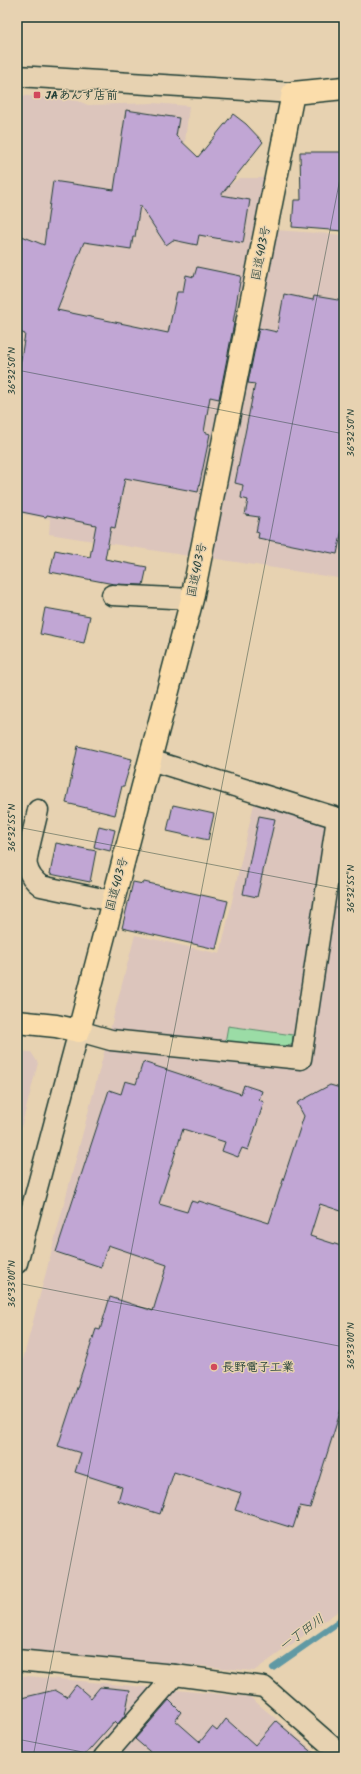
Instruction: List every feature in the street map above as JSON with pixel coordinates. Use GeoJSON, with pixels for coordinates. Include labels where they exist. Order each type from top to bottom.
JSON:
{"type":"FeatureCollection","features":[{"type":"Feature","properties":{"kind":"highway"},"geometry":{"type":"LineString","coordinates":[[293,93],[344,88]]}},
{"type":"Feature","properties":{"kind":"highway","name":"国道403号"},"geometry":{"type":"LineString","coordinates":[[79,1031],[192,599],[293,93]]}},
{"type":"Feature","properties":{"kind":"highway"},"geometry":{"type":"LineString","coordinates":[[17,1022],[56,1026],[79,1031]]}},
{"type":"Feature","properties":{"kind":"street"},"geometry":{"type":"LineString","coordinates":[[17,76],[293,93]]}},
{"type":"Feature","properties":{"kind":"street"},"geometry":{"type":"LineString","coordinates":[[112,595],[192,599]]}},
{"type":"Feature","properties":{"kind":"street"},"geometry":{"type":"LineString","coordinates":[[17,1263],[79,1031],[112,1040],[301,1059],[341,819],[150,760]]}},
{"type":"Feature","properties":{"kind":"street"},"geometry":{"type":"LineString","coordinates":[[38,810],[26,865],[34,882],[42,886],[112,901]]}},
{"type":"Feature","properties":{"kind":"street"},"geometry":{"type":"LineString","coordinates":[[17,1660],[175,1675],[264,1687],[344,1757]]}},
{"type":"Feature","properties":{"kind":"street"},"geometry":{"type":"LineString","coordinates":[[104,1757],[175,1675]]}},
{"type":"Feature","properties":{"kind":"shaded area"},"geometry":{"type":"Polygon","coordinates":[[[17,95],[78,101],[88,105],[153,103],[189,106],[180,187],[201,202],[240,178],[267,178],[189,556],[49,534],[50,519],[17,513],[17,95]]]}},
{"type":"Feature","properties":{"kind":"shaded area"},"geometry":{"type":"Polygon","coordinates":[[[275,230],[344,235],[344,579],[211,558],[245,391],[275,230]]]}},
{"type":"Feature","properties":{"kind":"shaded area"},"geometry":{"type":"Polygon","coordinates":[[[254,804],[344,831],[344,1607],[254,1671],[17,1649],[17,1382],[135,935],[220,954],[254,804]]]}},
{"type":"Feature","properties":{"kind":"shaded area"},"geometry":{"type":"Polygon","coordinates":[[[17,1051],[31,1052],[38,1063],[17,1143],[17,1051]]]}},
{"type":"Feature","properties":{"kind":"shaded area"},"geometry":{"type":"Polygon","coordinates":[[[17,1675],[250,1697],[321,1757],[17,1757],[17,1675]]]}},
{"type":"Feature","properties":{"kind":"green space"},"geometry":{"type":"Polygon","coordinates":[[[228,1026],[293,1035],[292,1045],[269,1048],[225,1043],[228,1026]]]}},
{"type":"Feature","properties":{"kind":"building"},"geometry":{"type":"Polygon","coordinates":[[[126,110],[179,118],[176,136],[198,157],[233,114],[246,124],[263,142],[221,195],[250,200],[243,243],[199,235],[197,245],[173,240],[166,245],[140,205],[135,237],[133,237],[131,249],[84,242],[57,310],[168,333],[177,292],[183,292],[186,275],[194,277],[197,267],[241,276],[234,323],[219,399],[210,397],[204,432],[210,434],[198,492],[125,478],[115,528],[111,527],[105,559],[147,567],[143,585],[114,584],[50,572],[55,550],[90,557],[96,525],[47,515],[46,517],[17,511],[17,384],[25,334],[17,331],[17,234],[44,245],[53,181],[114,190],[126,110]]]}},
{"type":"Feature","properties":{"kind":"building"},"geometry":{"type":"Polygon","coordinates":[[[300,152],[344,152],[343,231],[292,227],[294,200],[301,200],[300,152]]]}},
{"type":"Feature","properties":{"kind":"building"},"geometry":{"type":"Polygon","coordinates":[[[284,294],[313,300],[314,296],[344,301],[344,520],[337,554],[258,538],[259,533],[256,532],[259,517],[245,515],[248,500],[241,498],[243,485],[235,483],[255,384],[248,383],[259,328],[277,332],[284,294]]]}},
{"type":"Feature","properties":{"kind":"building"},"geometry":{"type":"Polygon","coordinates":[[[45,608],[90,616],[84,643],[40,634],[45,608]]]}},
{"type":"Feature","properties":{"kind":"building"},"geometry":{"type":"Polygon","coordinates":[[[78,746],[132,759],[124,786],[122,786],[115,815],[66,803],[78,746]]]}},
{"type":"Feature","properties":{"kind":"building"},"geometry":{"type":"Polygon","coordinates":[[[173,805],[214,814],[208,840],[167,831],[173,805]]]}},
{"type":"Feature","properties":{"kind":"building"},"geometry":{"type":"Polygon","coordinates":[[[259,816],[275,819],[257,897],[243,894],[259,816]]]}},
{"type":"Feature","properties":{"kind":"building"},"geometry":{"type":"Polygon","coordinates":[[[99,826],[115,830],[110,851],[94,847],[99,826]]]}},
{"type":"Feature","properties":{"kind":"building"},"geometry":{"type":"Polygon","coordinates":[[[56,843],[96,851],[90,882],[50,874],[56,843]]]}},
{"type":"Feature","properties":{"kind":"building"},"geometry":{"type":"Polygon","coordinates":[[[133,882],[143,884],[144,882],[228,901],[216,949],[122,928],[133,882]]]}},
{"type":"Feature","properties":{"kind":"building","name":"長野電子工業"},"geometry":{"type":"Polygon","coordinates":[[[143,1062],[241,1094],[244,1085],[262,1091],[259,1100],[264,1102],[248,1150],[242,1148],[238,1157],[222,1151],[225,1142],[183,1129],[159,1204],[187,1212],[191,1201],[198,1203],[199,1201],[269,1223],[304,1116],[297,1103],[330,1085],[344,1089],[344,1212],[320,1204],[310,1236],[344,1247],[344,1400],[310,1508],[300,1506],[293,1528],[235,1510],[241,1493],[174,1472],[160,1514],[118,1501],[122,1487],[75,1472],[81,1453],[58,1446],[96,1329],[100,1330],[110,1297],[153,1311],[167,1265],[108,1245],[101,1267],[56,1252],[109,1090],[121,1094],[125,1081],[136,1084],[143,1062]]]}},
{"type":"Feature","properties":{"kind":"building"},"geometry":{"type":"Polygon","coordinates":[[[76,1685],[91,1698],[100,1687],[130,1690],[125,1715],[118,1724],[115,1721],[83,1757],[17,1757],[17,1699],[55,1690],[67,1697],[76,1685]]]}},
{"type":"Feature","properties":{"kind":"building"},"geometry":{"type":"Polygon","coordinates":[[[169,1700],[181,1712],[175,1720],[200,1742],[212,1727],[217,1731],[226,1719],[255,1745],[276,1721],[318,1757],[156,1757],[135,1739],[169,1700]]]}},
{"type":"Feature","properties":{"kind":"waterway","name":"一丁田川"},"geometry":{"type":"LineString","coordinates":[[273,1668],[339,1622],[344,1616]]}},
{"type":"Feature","properties":{"kind":"place","name":"JAあんず店前"},"geometry":{"type":"Point","coordinates":[37,95]}},
{"type":"Feature","properties":{"kind":"place","name":"長野電子工業"},"geometry":{"type":"Point","coordinates":[214,1367]}}]}
